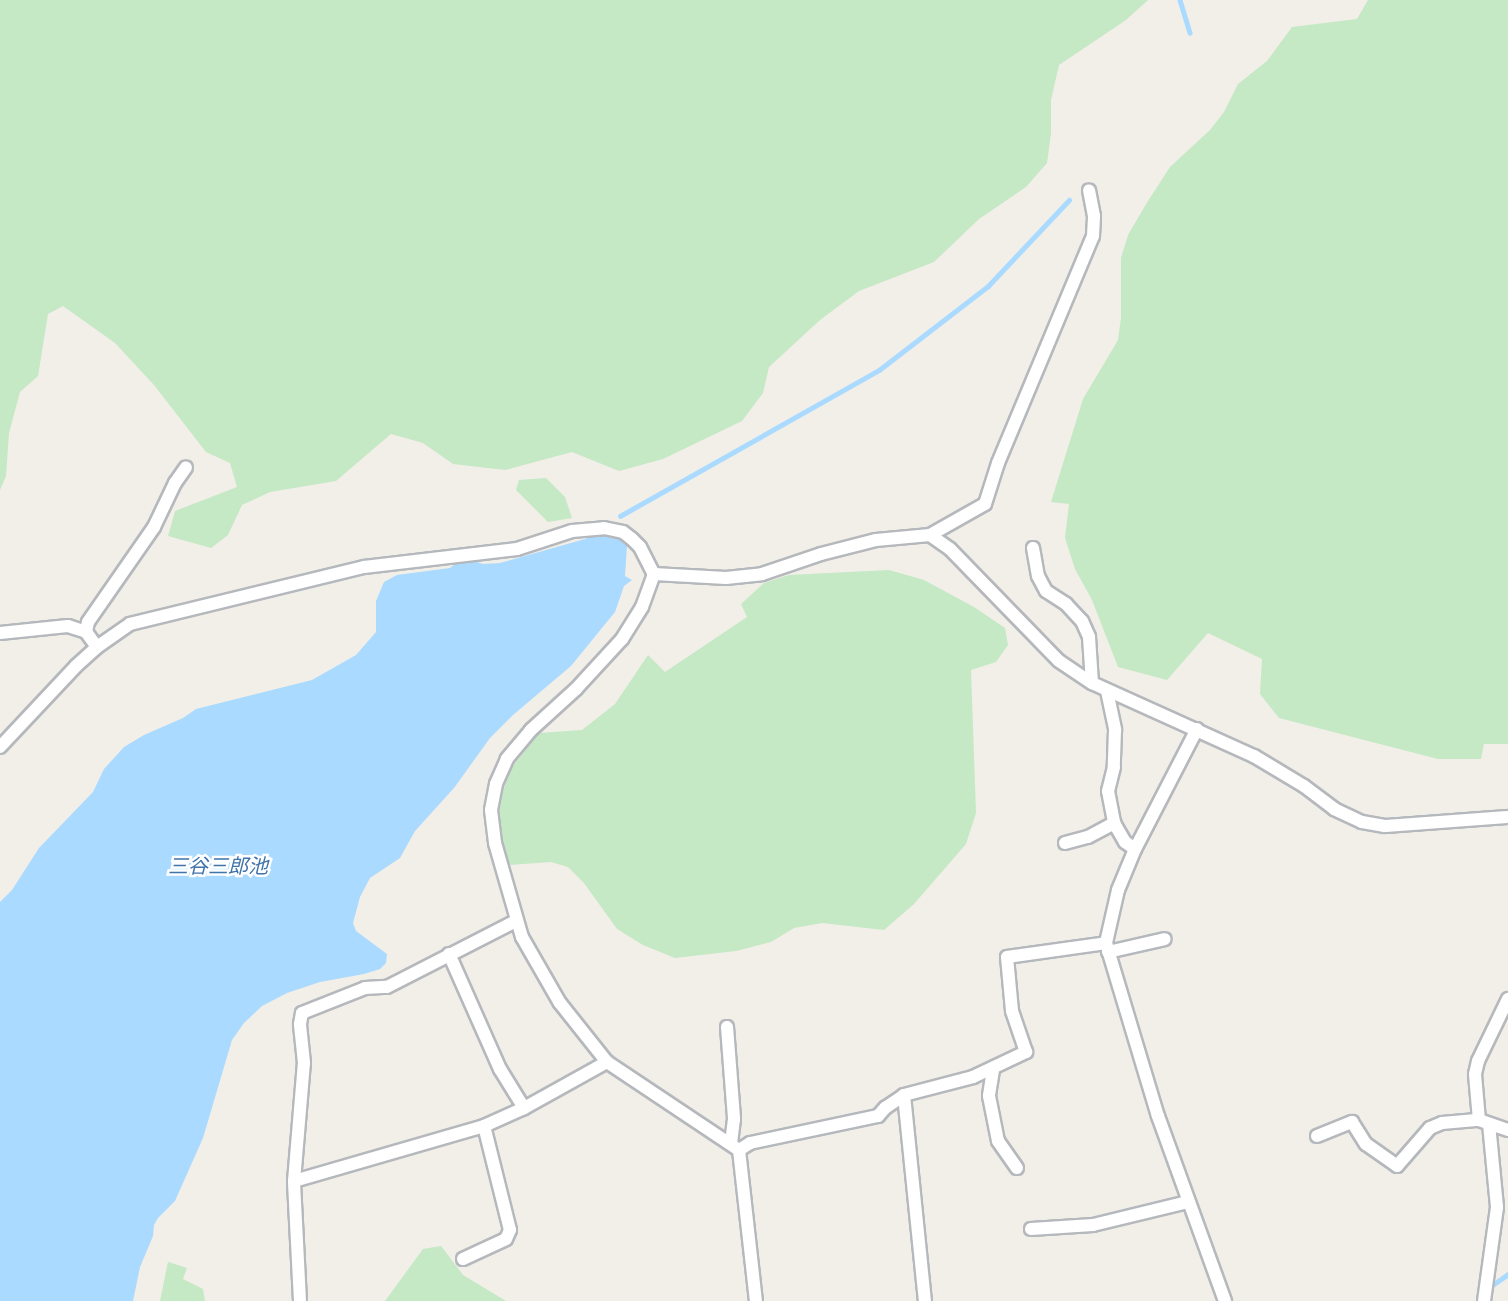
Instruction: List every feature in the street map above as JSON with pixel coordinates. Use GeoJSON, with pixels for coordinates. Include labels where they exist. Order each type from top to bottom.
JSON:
{"type":"FeatureCollection","features":[{"type":"Feature","properties":{"kind":"street"},"geometry":{"type":"LineString","coordinates":[[654,574],[726,578],[762,574],[821,554],[876,540],[930,535],[985,504],[1002,453],[1093,236],[1094,216],[1089,190]]}},
{"type":"Feature","properties":{"kind":"street"},"geometry":{"type":"LineString","coordinates":[[86,632],[88,622],[154,527],[175,483],[186,467]]}},
{"type":"Feature","properties":{"kind":"street"},"geometry":{"type":"LineString","coordinates":[[0,747],[97,646],[130,624],[364,567],[517,549],[588,528],[622,532],[640,547],[654,574],[642,608],[622,639],[576,689],[531,729],[507,759],[496,784],[491,810],[495,843],[522,937],[560,1003],[607,1062],[656,1097],[735,1146],[878,1116],[885,1108],[904,1095],[993,1070],[1026,1052],[1012,1011],[1007,957],[1165,939]]}},
{"type":"Feature","properties":{"kind":"street"},"geometry":{"type":"LineString","coordinates":[[930,535],[950,549],[1059,661],[1107,691],[1254,756],[1304,786],[1334,809],[1362,822],[1407,825],[1508,817]]}},
{"type":"Feature","properties":{"kind":"street"},"geometry":{"type":"LineString","coordinates":[[1033,548],[1038,576],[1046,591],[1066,604],[1082,621],[1089,637],[1092,683]]}},
{"type":"Feature","properties":{"kind":"street"},"geometry":{"type":"LineString","coordinates":[[0,633],[68,626],[86,632],[97,646]]}},
{"type":"Feature","properties":{"kind":"street"},"geometry":{"type":"LineString","coordinates":[[1107,691],[1115,730],[1114,766],[1108,791],[1114,823],[1125,842],[1135,849]]}},
{"type":"Feature","properties":{"kind":"street"},"geometry":{"type":"LineString","coordinates":[[1197,729],[1135,849],[1118,890],[1107,947],[1158,1116],[1225,1301]]}},
{"type":"Feature","properties":{"kind":"street"},"geometry":{"type":"LineString","coordinates":[[1065,843],[1088,837],[1114,823]]}},
{"type":"Feature","properties":{"kind":"street"},"geometry":{"type":"LineString","coordinates":[[300,1301],[294,1181],[304,1063],[300,1024],[302,1013],[365,988],[387,987],[516,921]]}},
{"type":"Feature","properties":{"kind":"street"},"geometry":{"type":"LineString","coordinates":[[449,954],[500,1069],[524,1108]]}},
{"type":"Feature","properties":{"kind":"street"},"geometry":{"type":"LineString","coordinates":[[1484,1301],[1497,1207],[1475,1074],[1478,1061],[1508,999]]}},
{"type":"Feature","properties":{"kind":"street"},"geometry":{"type":"LineString","coordinates":[[727,1027],[735,1146],[756,1301]]}},
{"type":"Feature","properties":{"kind":"street"},"geometry":{"type":"LineString","coordinates":[[294,1181],[484,1126],[524,1108],[607,1062]]}},
{"type":"Feature","properties":{"kind":"street"},"geometry":{"type":"LineString","coordinates":[[993,1070],[989,1096],[998,1141],[1017,1168]]}},
{"type":"Feature","properties":{"kind":"street"},"geometry":{"type":"LineString","coordinates":[[904,1095],[925,1301]]}},
{"type":"Feature","properties":{"kind":"street"},"geometry":{"type":"LineString","coordinates":[[1317,1136],[1352,1122],[1366,1144],[1397,1166],[1430,1128],[1442,1122],[1484,1122],[1508,1130]]}},
{"type":"Feature","properties":{"kind":"street"},"geometry":{"type":"LineString","coordinates":[[463,1259],[506,1239],[510,1230],[484,1126]]}},
{"type":"Feature","properties":{"kind":"street"},"geometry":{"type":"LineString","coordinates":[[1031,1229],[1093,1225],[1188,1202]]}},
{"type":"Feature","properties":{"kind":"green space"},"geometry":{"type":"Polygon","coordinates":[[[0,0],[1148,0],[1126,20],[1059,65],[1051,100],[1051,133],[1047,163],[1026,187],[979,219],[934,262],[859,291],[820,320],[769,367],[763,393],[742,421],[663,459],[619,471],[572,452],[505,470],[453,464],[423,443],[391,434],[336,481],[270,492],[242,505],[228,535],[211,548],[168,536],[175,511],[237,487],[230,463],[206,452],[154,385],[115,343],[63,306],[48,314],[38,376],[20,392],[9,433],[6,476],[0,490],[0,0]]]}},
{"type":"Feature","properties":{"kind":"green space"},"geometry":{"type":"Polygon","coordinates":[[[1368,0],[1508,0],[1508,744],[1484,744],[1481,759],[1438,759],[1279,718],[1260,694],[1262,659],[1208,633],[1167,680],[1118,667],[1092,600],[1075,569],[1065,538],[1069,504],[1051,502],[1083,399],[1118,340],[1121,318],[1121,258],[1128,235],[1148,201],[1170,167],[1210,130],[1224,112],[1238,84],[1267,61],[1292,27],[1357,19],[1368,0]]]}},
{"type":"Feature","properties":{"kind":"green space"},"geometry":{"type":"Polygon","coordinates":[[[546,478],[565,497],[572,518],[548,522],[516,490],[519,480],[546,478]]]}},
{"type":"Feature","properties":{"kind":"green space"},"geometry":{"type":"Polygon","coordinates":[[[889,570],[924,580],[974,607],[1005,628],[1008,645],[996,662],[971,670],[976,813],[966,844],[914,904],[884,930],[822,923],[794,928],[771,942],[736,951],[675,958],[643,945],[617,929],[584,883],[568,867],[551,862],[509,865],[499,829],[500,800],[510,770],[539,733],[582,730],[615,704],[648,655],[665,672],[747,617],[741,604],[764,583],[789,575],[889,570]]]}},
{"type":"Feature","properties":{"kind":"green space"},"geometry":{"type":"Polygon","coordinates":[[[441,1246],[463,1275],[506,1301],[385,1301],[423,1249],[441,1246]]]}},
{"type":"Feature","properties":{"kind":"green space"},"geometry":{"type":"Polygon","coordinates":[[[168,1262],[187,1268],[183,1279],[203,1289],[205,1301],[160,1301],[168,1262]]]}},
{"type":"Feature","properties":{"kind":"water","name":"三谷三郎池"},"geometry":{"type":"Polygon","coordinates":[[[599,528],[610,532],[627,546],[625,576],[632,580],[624,586],[615,612],[571,666],[513,715],[490,738],[454,788],[415,831],[400,858],[370,878],[360,897],[353,923],[356,931],[387,954],[386,963],[380,969],[364,974],[320,982],[287,993],[262,1006],[244,1023],[232,1040],[203,1138],[175,1201],[154,1225],[153,1236],[140,1267],[133,1301],[0,1301],[0,902],[12,890],[39,848],[93,792],[104,769],[124,747],[144,735],[183,718],[196,709],[312,680],[356,655],[376,632],[376,601],[384,582],[397,575],[450,568],[456,563],[474,561],[483,564],[500,563],[585,539],[599,528]]]}},
{"type":"Feature","properties":{"kind":"waterway"},"geometry":{"type":"LineString","coordinates":[[1180,0],[1190,33]]}},
{"type":"Feature","properties":{"kind":"waterway"},"geometry":{"type":"LineString","coordinates":[[620,516],[879,370],[988,286],[1069,200]]}},
{"type":"Feature","properties":{"kind":"waterway"},"geometry":{"type":"LineString","coordinates":[[1491,1286],[1508,1274]]}}]}
